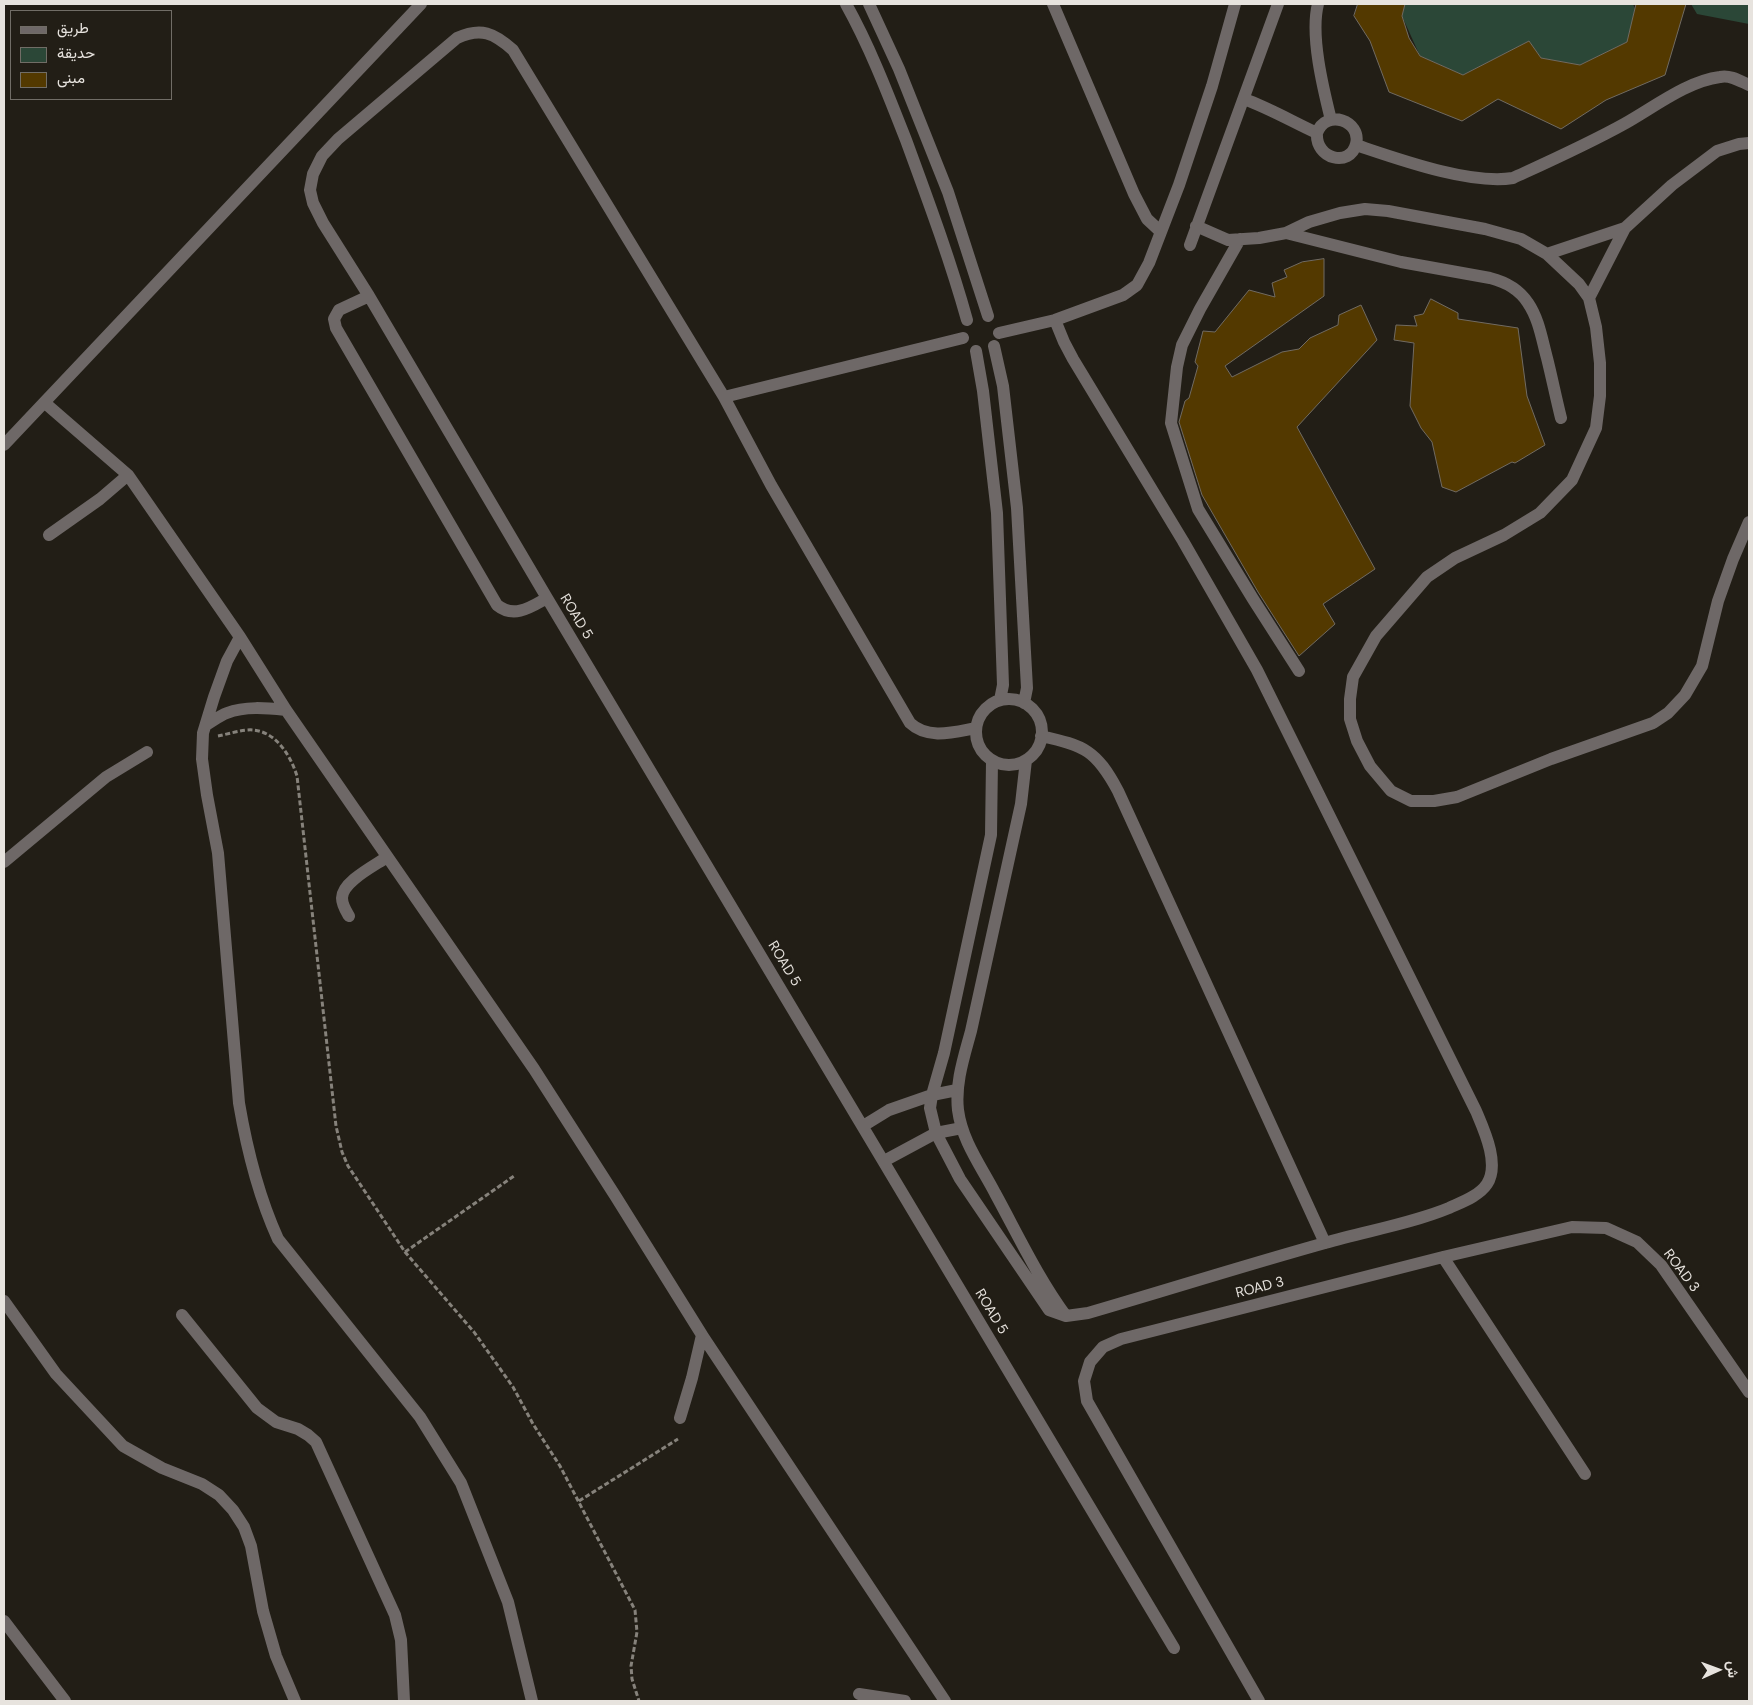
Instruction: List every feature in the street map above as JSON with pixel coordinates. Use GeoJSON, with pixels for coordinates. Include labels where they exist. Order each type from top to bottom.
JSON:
{"type":"FeatureCollection","features":[{"type":"Feature","properties":{"kind":"street"},"geometry":{"type":"LineString","coordinates":[[4,445],[421,4]]}},
{"type":"Feature","properties":{"kind":"street"},"geometry":{"type":"LineString","coordinates":[[846,4],[882,77],[931,206],[967,320]]}},
{"type":"Feature","properties":{"kind":"street"},"geometry":{"type":"LineString","coordinates":[[869,4],[899,68],[948,192],[988,316],[998,326],[999,333],[994,346],[1003,386],[1017,508],[1027,688],[1024,703]]}},
{"type":"Feature","properties":{"kind":"street"},"geometry":{"type":"LineString","coordinates":[[1053,4],[1134,194],[1146,218],[1161,232]]}},
{"type":"Feature","properties":{"kind":"street"},"geometry":{"type":"LineString","coordinates":[[999,333],[1055,320],[1122,294],[1137,285],[1149,264],[1179,185],[1209,95],[1235,4]]}},
{"type":"Feature","properties":{"kind":"street"},"geometry":{"type":"LineString","coordinates":[[1190,245],[1278,4]]}},
{"type":"Feature","properties":{"kind":"street"},"geometry":{"type":"LineString","coordinates":[[1318,4],[1316,14],[1319,62],[1331,120]]}},
{"type":"Feature","properties":{"kind":"street","name":"ROAD 5"},"geometry":{"type":"LineString","coordinates":[[976,728],[936,734],[916,729],[910,723],[770,485],[724,397],[513,50],[502,40],[481,32],[470,32],[457,38],[338,138],[322,156],[313,174],[310,190],[313,203],[323,223],[369,296],[547,598],[1174,1648]]}},
{"type":"Feature","properties":{"kind":"street"},"geometry":{"type":"LineString","coordinates":[[882,77],[899,68]]}},
{"type":"Feature","properties":{"kind":"street"},"geometry":{"type":"LineString","coordinates":[[1356,145],[1392,157],[1460,175],[1497,180],[1513,178],[1608,133],[1674,94],[1700,82],[1729,76],[1749,85]]}},
{"type":"Feature","properties":{"kind":"street"},"geometry":{"type":"LineString","coordinates":[[1244,99],[1266,107],[1317,133]]}},
{"type":"Feature","properties":{"kind":"street"},"geometry":{"type":"LineString","coordinates":[[1331,120],[1339,120],[1349,124],[1356,135],[1356,145],[1353,151],[1345,157],[1332,157],[1324,153],[1318,146],[1316,140],[1317,133],[1323,123],[1331,120]]}},
{"type":"Feature","properties":{"kind":"street"},"geometry":{"type":"LineString","coordinates":[[1589,298],[1625,228],[1672,185],[1717,151],[1749,143]]}},
{"type":"Feature","properties":{"kind":"street"},"geometry":{"type":"LineString","coordinates":[[1196,226],[1228,240],[1286,233],[1309,222],[1340,213],[1365,209],[1388,211],[1505,234],[1521,239],[1547,254],[1578,284],[1589,298],[1596,327],[1600,363],[1600,396],[1596,428],[1572,480],[1540,514],[1504,535],[1455,558],[1427,577],[1376,636],[1353,677],[1350,719],[1357,740],[1370,766],[1391,791],[1411,801],[1434,801],[1457,797],[1551,759],[1653,723],[1668,713],[1685,696],[1702,666],[1718,601],[1749,522]]}},
{"type":"Feature","properties":{"kind":"street"},"geometry":{"type":"LineString","coordinates":[[1547,254],[1625,228]]}},
{"type":"Feature","properties":{"kind":"street"},"geometry":{"type":"LineString","coordinates":[[1286,233],[1401,262],[1490,278],[1513,287],[1528,303],[1541,333],[1561,418]]}},
{"type":"Feature","properties":{"kind":"street"},"geometry":{"type":"LineString","coordinates":[[1240,239],[1184,340],[1177,367],[1171,423],[1198,509],[1299,671]]}},
{"type":"Feature","properties":{"kind":"street"},"geometry":{"type":"LineString","coordinates":[[369,296],[339,310],[334,319],[336,328],[497,605],[506,611],[519,611],[547,598]]}},
{"type":"Feature","properties":{"kind":"street"},"geometry":{"type":"LineString","coordinates":[[988,316],[973,316],[967,320],[962,329],[963,338],[970,349],[976,351],[988,350],[994,346]]}},
{"type":"Feature","properties":{"kind":"street"},"geometry":{"type":"LineString","coordinates":[[992,761],[991,835],[944,1053],[930,1108],[936,1133],[960,1179],[1049,1310],[1066,1316],[1088,1313],[1448,1208],[1473,1197],[1488,1183],[1492,1166],[1489,1141],[1476,1111],[1257,670],[1183,541],[1073,359],[1055,320]]}},
{"type":"Feature","properties":{"kind":"street"},"geometry":{"type":"LineString","coordinates":[[724,397],[963,338]]}},
{"type":"Feature","properties":{"kind":"street"},"geometry":{"type":"LineString","coordinates":[[976,351],[983,391],[997,514],[1003,685],[1000,700]]}},
{"type":"Feature","properties":{"kind":"street"},"geometry":{"type":"LineString","coordinates":[[45,402],[128,475],[240,637],[286,710],[534,1069],[702,1336],[945,1701]]}},
{"type":"Feature","properties":{"kind":"street"},"geometry":{"type":"LineString","coordinates":[[49,535],[100,499],[128,475]]}},
{"type":"Feature","properties":{"kind":"street"},"geometry":{"type":"LineString","coordinates":[[240,637],[227,661],[203,733],[202,759],[206,795],[218,852],[239,1103],[244,1137],[260,1195],[278,1238],[420,1417],[461,1483],[508,1602],[532,1701]]}},
{"type":"Feature","properties":{"kind":"street"},"geometry":{"type":"LineString","coordinates":[[1013,699],[1024,703],[1038,716],[1041,726],[1039,746],[1034,754],[1026,760],[1009,765],[992,761],[982,752],[977,741],[976,728],[980,715],[989,705],[1000,700],[1013,699]]}},
{"type":"Feature","properties":{"kind":"street"},"geometry":{"type":"LineString","coordinates":[[206,725],[226,714],[239,710],[256,708],[286,710]]}},
{"type":"Feature","properties":{"kind":"street"},"geometry":{"type":"LineString","coordinates":[[1041,736],[1073,744],[1086,750],[1098,759],[1115,784],[1325,1243]]}},
{"type":"Feature","properties":{"kind":"street"},"geometry":{"type":"LineString","coordinates":[[4,862],[106,777],[146,752]]}},
{"type":"Feature","properties":{"kind":"street"},"geometry":{"type":"LineString","coordinates":[[1026,760],[1021,804],[957,1090],[958,1110],[964,1137],[1010,1223],[1066,1316]]}},
{"type":"Feature","properties":{"kind":"street"},"geometry":{"type":"LineString","coordinates":[[350,916],[342,903],[345,888],[387,857]]}},
{"type":"Feature","properties":{"kind":"street"},"geometry":{"type":"LineString","coordinates":[[863,1126],[889,1110],[932,1095],[957,1090]]}},
{"type":"Feature","properties":{"kind":"street"},"geometry":{"type":"LineString","coordinates":[[884,1161],[936,1133],[962,1128]]}},
{"type":"Feature","properties":{"kind":"street","name":"ROAD 3"},"geometry":{"type":"LineString","coordinates":[[1258,1701],[1087,1401],[1084,1381],[1090,1362],[1103,1347],[1121,1339],[1443,1257],[1572,1227],[1606,1228],[1637,1242],[1661,1265],[1749,1392]]}},
{"type":"Feature","properties":{"kind":"street"},"geometry":{"type":"LineString","coordinates":[[1443,1257],[1585,1474]]}},
{"type":"Feature","properties":{"kind":"street"},"geometry":{"type":"LineString","coordinates":[[4,1301],[56,1374],[123,1446],[162,1468],[202,1484],[219,1496],[233,1510],[244,1527],[251,1546],[263,1612],[276,1656],[295,1701]]}},
{"type":"Feature","properties":{"kind":"street"},"geometry":{"type":"LineString","coordinates":[[182,1315],[257,1408],[276,1422],[308,1434],[316,1442],[395,1615],[401,1640],[404,1701]]}},
{"type":"Feature","properties":{"kind":"street"},"geometry":{"type":"LineString","coordinates":[[680,1418],[702,1336]]}},
{"type":"Feature","properties":{"kind":"street"},"geometry":{"type":"LineString","coordinates":[[4,1622],[65,1701]]}},
{"type":"Feature","properties":{"kind":"street"},"geometry":{"type":"LineString","coordinates":[[859,1694],[905,1701]]}},
{"type":"Feature","properties":{"kind":"path"},"geometry":{"type":"LineString","coordinates":[[203,739],[253,730],[266,734],[277,742],[293,763],[297,776],[338,1138],[348,1166],[405,1252],[474,1332],[513,1387],[537,1431],[560,1466],[635,1610],[637,1632],[631,1666],[632,1679],[639,1701]]}},
{"type":"Feature","properties":{"kind":"path"},"geometry":{"type":"LineString","coordinates":[[405,1252],[514,1176]]}},
{"type":"Feature","properties":{"kind":"path"},"geometry":{"type":"LineString","coordinates":[[578,1501],[678,1439]]}},
{"type":"Feature","properties":{"kind":"green space"},"geometry":{"type":"Polygon","coordinates":[[[1405,4],[1633,4],[1635,9],[1627,42],[1580,65],[1541,58],[1529,41],[1463,75],[1420,56],[1402,16],[1405,4]]]}},
{"type":"Feature","properties":{"kind":"green space"},"geometry":{"type":"Polygon","coordinates":[[[1691,4],[1749,4],[1749,24],[1697,14],[1691,4]]]}},
{"type":"Feature","properties":{"kind":"building"},"geometry":{"type":"Polygon","coordinates":[[[1358,4],[1405,4],[1402,16],[1409,38],[1420,56],[1463,75],[1529,41],[1541,58],[1580,65],[1627,42],[1636,4],[1686,4],[1665,75],[1606,100],[1561,129],[1498,99],[1462,121],[1389,92],[1370,41],[1354,16],[1358,4]]]}},
{"type":"Feature","properties":{"kind":"building"},"geometry":{"type":"Polygon","coordinates":[[[1324,259],[1324,296],[1225,366],[1232,377],[1282,352],[1299,349],[1310,338],[1338,325],[1339,315],[1361,305],[1377,340],[1297,427],[1375,569],[1323,604],[1335,624],[1299,656],[1258,592],[1202,495],[1179,422],[1185,401],[1189,398],[1198,366],[1195,362],[1203,331],[1215,332],[1249,290],[1275,297],[1272,283],[1287,277],[1284,270],[1302,262],[1324,259]]]}},
{"type":"Feature","properties":{"kind":"building"},"geometry":{"type":"Polygon","coordinates":[[[1431,299],[1458,313],[1458,319],[1518,328],[1527,396],[1545,445],[1515,463],[1512,462],[1456,492],[1442,487],[1432,442],[1421,428],[1410,406],[1414,343],[1394,340],[1396,325],[1417,326],[1414,316],[1423,314],[1431,299]]]}}]}
